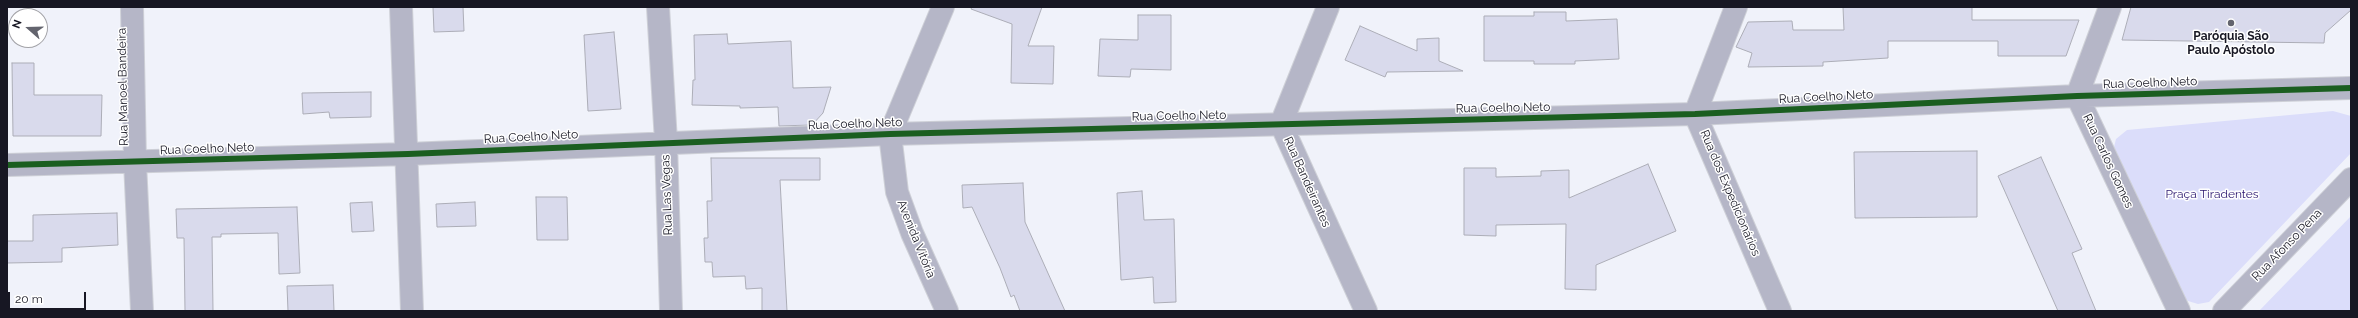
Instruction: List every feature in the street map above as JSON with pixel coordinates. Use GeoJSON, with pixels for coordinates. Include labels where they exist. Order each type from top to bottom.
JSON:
{"type":"FeatureCollection","features":[{"type":"Feature","properties":{"kind":"street","name":"Rua Manoel Bandeira"},"geometry":{"type":"LineString","coordinates":[[132,7],[142,311]]}},
{"type":"Feature","properties":{"kind":"street"},"geometry":{"type":"LineString","coordinates":[[401,7],[408,154],[412,311]]}},
{"type":"Feature","properties":{"kind":"street","name":"Rua Las Vegas"},"geometry":{"type":"LineString","coordinates":[[658,7],[666,142],[671,311]]}},
{"type":"Feature","properties":{"kind":"street","name":"Avenida Vitória"},"geometry":{"type":"LineString","coordinates":[[943,7],[890,134],[897,192],[912,233],[947,311]]}},
{"type":"Feature","properties":{"kind":"street","name":"Rua Bandeirantes"},"geometry":{"type":"LineString","coordinates":[[1328,7],[1281,124],[1366,311]]}},
{"type":"Feature","properties":{"kind":"street"},"geometry":{"type":"LineString","coordinates":[[1695,114],[1736,7]]}},
{"type":"Feature","properties":{"kind":"street"},"geometry":{"type":"LineString","coordinates":[[2077,96],[2110,7]]}},
{"type":"Feature","properties":{"kind":"street","name":"Rua Coelho Neto"},"geometry":{"type":"LineString","coordinates":[[7,165],[408,154],[666,142],[890,134],[1695,114],[2077,96],[2351,88]]}},
{"type":"Feature","properties":{"kind":"street","name":"Rua Carlos Gomes"},"geometry":{"type":"LineString","coordinates":[[2077,96],[2179,311]]}},
{"type":"Feature","properties":{"kind":"street","name":"Rua dos Expedicionários"},"geometry":{"type":"LineString","coordinates":[[1695,114],[1780,311]]}},
{"type":"Feature","properties":{"kind":"street","name":"Rua Afonso Pena"},"geometry":{"type":"LineString","coordinates":[[2224,311],[2351,179]]}},
{"type":"Feature","properties":{"kind":"green space","name":"Praça Tiradentes"},"geometry":{"type":"Polygon","coordinates":[[[2333,111],[2351,116],[2351,153],[2209,302],[2198,304],[2188,301],[2175,289],[2114,147],[2116,139],[2127,130],[2333,111]]]}},
{"type":"Feature","properties":{"kind":"green space"},"geometry":{"type":"Polygon","coordinates":[[[2351,216],[2351,311],[2259,311],[2351,216]]]}},
{"type":"Feature","properties":{"kind":"building"},"geometry":{"type":"Polygon","coordinates":[[[433,7],[463,7],[464,31],[434,32],[433,7]]]}},
{"type":"Feature","properties":{"kind":"building"},"geometry":{"type":"Polygon","coordinates":[[[972,7],[1042,7],[1028,46],[1054,46],[1053,84],[1011,83],[1012,24],[971,9],[972,7]]]}},
{"type":"Feature","properties":{"kind":"building"},"geometry":{"type":"Polygon","coordinates":[[[1843,7],[1972,7],[1972,20],[2079,20],[2066,56],[1998,56],[1998,41],[1888,41],[1888,58],[1823,62],[1823,66],[1748,67],[1752,53],[1736,47],[1748,22],[1792,21],[1793,30],[1844,30],[1843,7]]]}},
{"type":"Feature","properties":{"kind":"building","name":"Paróquia São Paulo Apóstolo"},"geometry":{"type":"Polygon","coordinates":[[[2131,7],[2351,7],[2351,10],[2325,33],[2324,43],[2122,40],[2131,7]]]}},
{"type":"Feature","properties":{"kind":"building"},"geometry":{"type":"Polygon","coordinates":[[[1534,12],[1566,12],[1566,21],[1617,19],[1619,59],[1575,61],[1575,64],[1534,64],[1534,61],[1484,61],[1484,16],[1534,16],[1534,12]]]}},
{"type":"Feature","properties":{"kind":"building"},"geometry":{"type":"Polygon","coordinates":[[[1138,15],[1171,15],[1171,70],[1131,69],[1130,77],[1098,76],[1100,39],[1138,40],[1138,15]]]}},
{"type":"Feature","properties":{"kind":"building"},"geometry":{"type":"Polygon","coordinates":[[[1360,26],[1417,51],[1417,39],[1439,38],[1439,61],[1463,71],[1387,72],[1385,77],[1345,60],[1360,26]]]}},
{"type":"Feature","properties":{"kind":"building"},"geometry":{"type":"Polygon","coordinates":[[[614,32],[621,109],[588,111],[584,35],[614,32]]]}},
{"type":"Feature","properties":{"kind":"building"},"geometry":{"type":"Polygon","coordinates":[[[727,34],[728,44],[791,41],[793,88],[831,87],[823,113],[812,125],[779,126],[778,107],[740,108],[740,106],[692,105],[693,80],[695,80],[694,35],[727,34]]]}},
{"type":"Feature","properties":{"kind":"building"},"geometry":{"type":"Polygon","coordinates":[[[12,63],[34,63],[34,95],[102,95],[101,136],[13,136],[12,63]]]}},
{"type":"Feature","properties":{"kind":"building"},"geometry":{"type":"Polygon","coordinates":[[[371,92],[371,117],[330,118],[329,112],[303,114],[302,93],[371,92]]]}},
{"type":"Feature","properties":{"kind":"building"},"geometry":{"type":"Polygon","coordinates":[[[1977,151],[1977,217],[1855,218],[1854,152],[1977,151]]]}},
{"type":"Feature","properties":{"kind":"building"},"geometry":{"type":"Polygon","coordinates":[[[2041,157],[2082,249],[2072,253],[2096,311],[2058,311],[1998,176],[2041,157]]]}},
{"type":"Feature","properties":{"kind":"building"},"geometry":{"type":"Polygon","coordinates":[[[711,158],[820,158],[820,180],[780,180],[787,311],[762,311],[762,288],[746,289],[745,276],[713,277],[712,262],[705,262],[704,238],[708,238],[707,201],[712,201],[711,158]]]}},
{"type":"Feature","properties":{"kind":"building"},"geometry":{"type":"Polygon","coordinates":[[[1648,164],[1676,231],[1596,265],[1596,290],[1565,289],[1566,224],[1496,225],[1496,236],[1464,235],[1464,168],[1496,168],[1496,177],[1541,176],[1541,171],[1569,170],[1569,198],[1648,164]]]}},
{"type":"Feature","properties":{"kind":"building"},"geometry":{"type":"Polygon","coordinates":[[[1023,183],[1025,222],[1065,311],[1020,311],[1014,295],[1011,297],[1000,268],[972,207],[963,208],[962,185],[1023,183]]]}},
{"type":"Feature","properties":{"kind":"building"},"geometry":{"type":"Polygon","coordinates":[[[1142,191],[1144,220],[1174,219],[1176,302],[1154,303],[1153,277],[1121,280],[1117,193],[1142,191]]]}},
{"type":"Feature","properties":{"kind":"building"},"geometry":{"type":"Polygon","coordinates":[[[536,197],[567,197],[568,240],[537,240],[536,197]]]}},
{"type":"Feature","properties":{"kind":"building"},"geometry":{"type":"Polygon","coordinates":[[[372,202],[374,231],[352,232],[350,203],[372,202]]]}},
{"type":"Feature","properties":{"kind":"building"},"geometry":{"type":"Polygon","coordinates":[[[475,202],[476,226],[437,227],[436,204],[475,202]]]}},
{"type":"Feature","properties":{"kind":"building"},"geometry":{"type":"Polygon","coordinates":[[[297,207],[300,273],[279,274],[278,233],[221,234],[221,237],[212,237],[213,311],[185,311],[184,238],[177,238],[176,209],[297,207]]]}},
{"type":"Feature","properties":{"kind":"building"},"geometry":{"type":"Polygon","coordinates":[[[117,213],[118,245],[62,248],[62,262],[7,263],[7,241],[33,241],[33,215],[117,213]]]}},
{"type":"Feature","properties":{"kind":"building"},"geometry":{"type":"Polygon","coordinates":[[[333,285],[334,311],[288,311],[287,286],[333,285]]]}},
{"type":"Feature","properties":{"kind":"cycle path"},"geometry":{"type":"LineString","coordinates":[[7,165],[408,154],[890,134],[1695,114],[2077,96],[2351,88]]}},
{"type":"Feature","properties":{"kind":"place","name":"Paróquia São Paulo Apóstolo"},"geometry":{"type":"Point","coordinates":[2231,23]}}]}
